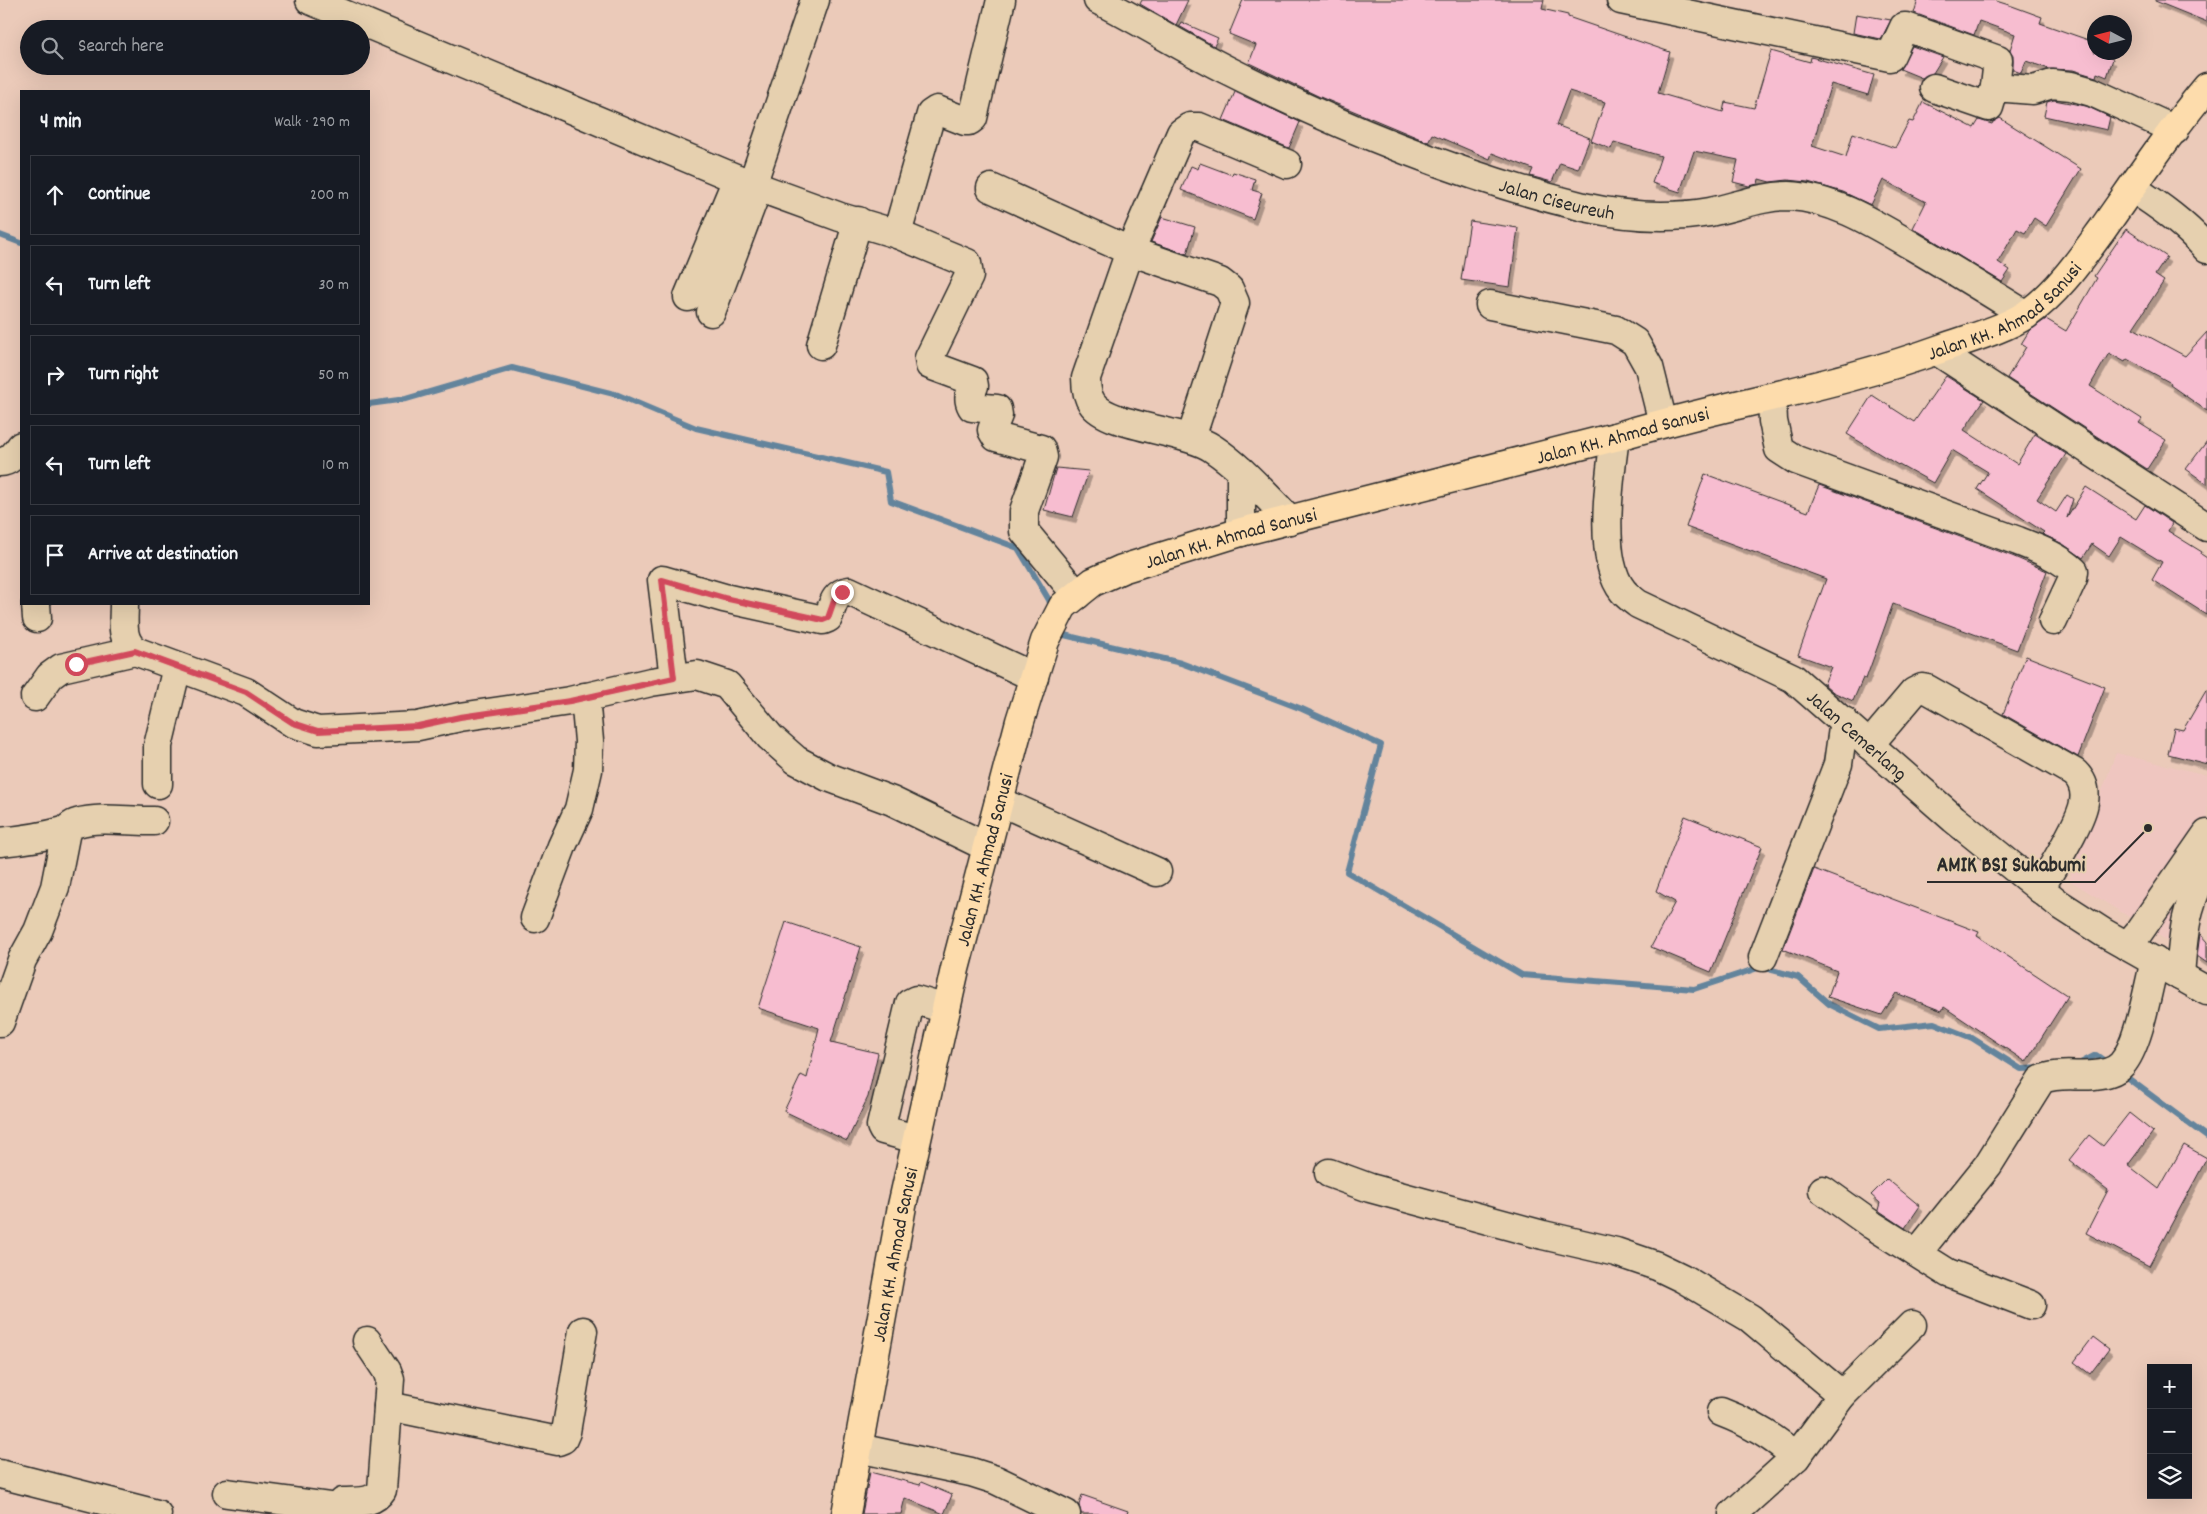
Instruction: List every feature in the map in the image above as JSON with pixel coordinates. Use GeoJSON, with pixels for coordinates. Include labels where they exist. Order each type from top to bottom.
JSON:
{"type":"FeatureCollection","features":[{"type":"Feature","properties":{"kind":"highway","name":"Jalan KH. Ahmad Sanusi"},"geometry":{"type":"LineString","coordinates":[[846,1514],[916,1139],[946,1009],[1020,721],[1045,641],[1070,601],[1093,582],[1122,569],[1241,532],[1896,365],[1988,332],[2026,314],[2057,286],[2084,254],[2207,87]]}},
{"type":"Feature","properties":{"kind":"street"},"geometry":{"type":"LineString","coordinates":[[310,0],[358,20]]}},
{"type":"Feature","properties":{"kind":"street"},"geometry":{"type":"LineString","coordinates":[[711,312],[749,183],[815,0]]}},
{"type":"Feature","properties":{"kind":"street"},"geometry":{"type":"LineString","coordinates":[[897,234],[931,114],[938,110],[965,121],[973,118],[1002,0]]}},
{"type":"Feature","properties":{"kind":"street","name":"Jalan Ciseureuh"},"geometry":{"type":"LineString","coordinates":[[1098,0],[1224,69],[1273,93],[1361,132],[1449,166],[1586,207],[1644,215],[1694,214],[1772,197],[1789,196],[1811,199],[1868,220],[2026,314]]}},
{"type":"Feature","properties":{"kind":"street"},"geometry":{"type":"LineString","coordinates":[[1621,0],[1890,58],[1906,26],[1998,60],[1995,86],[1989,107],[1934,88]]}},
{"type":"Feature","properties":{"kind":"street"},"geometry":{"type":"LineString","coordinates":[[370,25],[749,183],[840,217],[897,234],[967,263],[969,276],[929,358],[930,365],[973,381],[974,386],[968,397],[969,402],[972,407],[997,410],[998,414],[992,430],[996,438],[1041,449],[1043,457],[1024,511],[1024,531],[1070,601]]}},
{"type":"Feature","properties":{"kind":"street"},"geometry":{"type":"LineString","coordinates":[[1995,86],[2033,90],[2052,84],[2071,86],[2092,92],[2174,130]]}},
{"type":"Feature","properties":{"kind":"street"},"geometry":{"type":"LineString","coordinates":[[1287,164],[1199,127],[1190,127],[1181,133],[1130,251],[1086,378],[1088,396],[1096,409],[1154,430],[1191,438],[1211,447],[1241,471],[1290,520]]}},
{"type":"Feature","properties":{"kind":"street"},"geometry":{"type":"LineString","coordinates":[[688,297],[749,183]]}},
{"type":"Feature","properties":{"kind":"street"},"geometry":{"type":"LineString","coordinates":[[991,188],[1130,251],[1220,282],[1229,289],[1235,303],[1191,438]]}},
{"type":"Feature","properties":{"kind":"street"},"geometry":{"type":"LineString","coordinates":[[2132,188],[2190,229],[2207,249]]}},
{"type":"Feature","properties":{"kind":"street"},"geometry":{"type":"LineString","coordinates":[[820,345],[858,221]]}},
{"type":"Feature","properties":{"kind":"street"},"geometry":{"type":"LineString","coordinates":[[1490,305],[1616,330],[1635,342],[1649,367],[1663,423]]}},
{"type":"Feature","properties":{"kind":"street"},"geometry":{"type":"LineString","coordinates":[[1937,350],[2207,527]]}},
{"type":"Feature","properties":{"kind":"street"},"geometry":{"type":"LineString","coordinates":[[1772,398],[1773,421],[1779,450],[1796,460],[2018,541],[2065,562],[2074,571],[2073,578],[2052,620]]}},
{"type":"Feature","properties":{"kind":"street","name":"Jalan Cemerlang"},"geometry":{"type":"LineString","coordinates":[[1616,437],[1609,478],[1608,544],[1612,570],[1622,590],[1638,604],[1793,678],[1968,831],[2040,889],[2104,933],[2207,991]]}},
{"type":"Feature","properties":{"kind":"street"},"geometry":{"type":"LineString","coordinates":[[0,462],[6,462],[20,447]]}},
{"type":"Feature","properties":{"kind":"street"},"geometry":{"type":"LineString","coordinates":[[1241,471],[1241,532]]}},
{"type":"Feature","properties":{"kind":"street"},"geometry":{"type":"LineString","coordinates":[[674,678],[662,580],[724,598],[823,620],[828,618],[835,598],[842,592],[849,591],[1034,677]]}},
{"type":"Feature","properties":{"kind":"street"},"geometry":{"type":"LineString","coordinates":[[124,605],[124,637],[128,645],[135,651],[246,692],[293,723],[318,731],[418,726],[460,717],[570,701],[674,678],[697,675],[727,685],[770,737],[796,760],[828,777],[892,801],[987,847]]}},
{"type":"Feature","properties":{"kind":"street"},"geometry":{"type":"LineString","coordinates":[[36,697],[50,676],[61,668],[135,651]]}},
{"type":"Feature","properties":{"kind":"street"},"geometry":{"type":"LineString","coordinates":[[158,784],[158,746],[176,667]]}},
{"type":"Feature","properties":{"kind":"street"},"geometry":{"type":"LineString","coordinates":[[1869,745],[1914,692],[1922,688],[1927,689],[2075,773],[2081,780],[2084,790],[2082,812],[2040,889]]}},
{"type":"Feature","properties":{"kind":"street"},"geometry":{"type":"LineString","coordinates":[[535,918],[562,846],[579,809],[588,770],[589,741],[585,697]]}},
{"type":"Feature","properties":{"kind":"street"},"geometry":{"type":"LineString","coordinates":[[1763,957],[1838,764],[1844,721]]}},
{"type":"Feature","properties":{"kind":"street"},"geometry":{"type":"LineString","coordinates":[[999,801],[1157,872]]}},
{"type":"Feature","properties":{"kind":"street"},"geometry":{"type":"LineString","coordinates":[[0,842],[41,838],[66,830],[76,823],[93,820],[154,821]]}},
{"type":"Feature","properties":{"kind":"street"},"geometry":{"type":"LineString","coordinates":[[0,1022],[22,960],[38,931],[55,887],[66,830]]}},
{"type":"Feature","properties":{"kind":"street"},"geometry":{"type":"LineString","coordinates":[[2127,946],[2139,932],[2207,834]]}},
{"type":"Feature","properties":{"kind":"street"},"geometry":{"type":"LineString","coordinates":[[2180,976],[2184,924],[2200,880],[2207,869]]}},
{"type":"Feature","properties":{"kind":"street"},"geometry":{"type":"LineString","coordinates":[[1917,1253],[1988,1165],[2041,1080],[2053,1076],[2105,1074],[2114,1071],[2122,1065],[2128,1056],[2137,1031],[2155,961]]}},
{"type":"Feature","properties":{"kind":"street"},"geometry":{"type":"LineString","coordinates":[[916,1139],[883,1130],[881,1126],[910,1003],[916,1000],[946,1009]]}},
{"type":"Feature","properties":{"kind":"street"},"geometry":{"type":"LineString","coordinates":[[1329,1173],[1346,1181],[1370,1188],[1544,1235],[1616,1252],[1657,1266],[1682,1278],[1750,1318],[1842,1395]]}},
{"type":"Feature","properties":{"kind":"street"},"geometry":{"type":"LineString","coordinates":[[1822,1190],[1948,1273],[2031,1306]]}},
{"type":"Feature","properties":{"kind":"street"},"geometry":{"type":"LineString","coordinates":[[1733,1514],[1796,1457],[1842,1395],[1912,1325]]}},
{"type":"Feature","properties":{"kind":"street"},"geometry":{"type":"LineString","coordinates":[[388,1406],[558,1441],[563,1439],[566,1432],[583,1331]]}},
{"type":"Feature","properties":{"kind":"street"},"geometry":{"type":"LineString","coordinates":[[227,1493],[337,1511],[343,1502],[369,1501],[377,1498],[382,1490],[389,1375],[367,1341]]}},
{"type":"Feature","properties":{"kind":"street"},"geometry":{"type":"LineString","coordinates":[[1721,1412],[1747,1421],[1777,1439],[1796,1457]]}},
{"type":"Feature","properties":{"kind":"street"},"geometry":{"type":"LineString","coordinates":[[858,1448],[971,1472],[996,1480],[1066,1514]]}},
{"type":"Feature","properties":{"kind":"street"},"geometry":{"type":"LineString","coordinates":[[0,1474],[157,1514]]}},
{"type":"Feature","properties":{"kind":"shaded area"},"geometry":{"type":"Polygon","coordinates":[[[2116,753],[2207,775],[2207,888],[2168,941],[2069,880],[2116,753]]]}},
{"type":"Feature","properties":{"kind":"building"},"geometry":{"type":"Polygon","coordinates":[[[1142,0],[1188,0],[1176,25],[1140,4],[1142,0]]]}},
{"type":"Feature","properties":{"kind":"building"},"geometry":{"type":"Polygon","coordinates":[[[1243,0],[1544,0],[1542,9],[1568,15],[1568,17],[1670,52],[1658,93],[1723,112],[1725,102],[1754,108],[1771,51],[1810,62],[1811,57],[1874,75],[1868,95],[1831,84],[1812,146],[1846,157],[1853,133],[1895,148],[1909,121],[1913,122],[1923,102],[1974,128],[1979,120],[1992,124],[2000,118],[2081,169],[2046,226],[2034,218],[2025,233],[2017,229],[1998,262],[2010,270],[2002,282],[1913,228],[1926,202],[1883,180],[1871,205],[1843,192],[1808,182],[1788,180],[1770,182],[1759,179],[1758,184],[1749,186],[1733,182],[1738,160],[1694,151],[1680,192],[1652,183],[1661,156],[1614,142],[1611,149],[1591,141],[1605,102],[1569,91],[1556,125],[1590,138],[1578,169],[1560,163],[1552,182],[1530,176],[1533,169],[1492,153],[1490,159],[1432,134],[1428,142],[1320,97],[1249,63],[1256,45],[1229,34],[1243,0]]]}},
{"type":"Feature","properties":{"kind":"building"},"geometry":{"type":"Polygon","coordinates":[[[1918,0],[1993,0],[2042,17],[2040,23],[2087,40],[2087,60],[2113,60],[2107,77],[2097,73],[2096,77],[2073,70],[2049,69],[2026,61],[2021,73],[2013,70],[2013,55],[2010,50],[2015,34],[1979,21],[1974,35],[1914,13],[1918,0]]]}},
{"type":"Feature","properties":{"kind":"building"},"geometry":{"type":"Polygon","coordinates":[[[2155,0],[2207,0],[2207,22],[2155,1],[2155,0]]]}},
{"type":"Feature","properties":{"kind":"building"},"geometry":{"type":"Polygon","coordinates":[[[1856,14],[1891,20],[1881,39],[1853,33],[1856,14]]]}},
{"type":"Feature","properties":{"kind":"building"},"geometry":{"type":"Polygon","coordinates":[[[1181,22],[1218,38],[1214,46],[1179,26],[1181,22]]]}},
{"type":"Feature","properties":{"kind":"building"},"geometry":{"type":"Polygon","coordinates":[[[1912,46],[1943,57],[1933,73],[1922,78],[1900,69],[1912,46]]]}},
{"type":"Feature","properties":{"kind":"building"},"geometry":{"type":"Polygon","coordinates":[[[1235,92],[1300,122],[1289,148],[1223,120],[1235,92]]]}},
{"type":"Feature","properties":{"kind":"building"},"geometry":{"type":"Polygon","coordinates":[[[2054,100],[2086,106],[2110,117],[2107,130],[2044,116],[2047,102],[2054,100]]]}},
{"type":"Feature","properties":{"kind":"building"},"geometry":{"type":"Polygon","coordinates":[[[1200,163],[1232,175],[1233,172],[1255,179],[1252,190],[1262,193],[1253,219],[1181,190],[1191,166],[1198,169],[1200,163]]]}},
{"type":"Feature","properties":{"kind":"building"},"geometry":{"type":"Polygon","coordinates":[[[1162,217],[1195,227],[1187,254],[1151,242],[1162,217]]]}},
{"type":"Feature","properties":{"kind":"building"},"geometry":{"type":"Polygon","coordinates":[[[1470,221],[1518,228],[1510,287],[1461,280],[1470,221]]]}},
{"type":"Feature","properties":{"kind":"building"},"geometry":{"type":"Polygon","coordinates":[[[2126,229],[2167,257],[2155,275],[2164,281],[2133,328],[2185,356],[2207,332],[2207,411],[2170,385],[2171,383],[2127,359],[2125,362],[2109,353],[2090,386],[2142,419],[2139,423],[2166,440],[2147,469],[2007,378],[2026,347],[2021,344],[2029,331],[2046,319],[2066,331],[2097,278],[2094,276],[2126,229]]]}},
{"type":"Feature","properties":{"kind":"building"},"geometry":{"type":"Polygon","coordinates":[[[1946,376],[1984,400],[1964,430],[2017,464],[2035,434],[2066,454],[2037,499],[2056,512],[2067,495],[2073,499],[2067,518],[2086,487],[2136,519],[2145,505],[2172,523],[2168,531],[2202,552],[2201,554],[2207,558],[2207,615],[2152,580],[2162,562],[2121,537],[2109,556],[2092,544],[2083,558],[2063,544],[2042,534],[2044,532],[1977,489],[1988,472],[1952,450],[1933,483],[1898,465],[1847,434],[1872,395],[1914,422],[1946,376]]]}},
{"type":"Feature","properties":{"kind":"building"},"geometry":{"type":"Polygon","coordinates":[[[2207,441],[2207,484],[2186,469],[2207,441]]]}},
{"type":"Feature","properties":{"kind":"building"},"geometry":{"type":"Polygon","coordinates":[[[1056,468],[1089,471],[1073,517],[1044,510],[1056,468]]]}},
{"type":"Feature","properties":{"kind":"building"},"geometry":{"type":"Polygon","coordinates":[[[1705,474],[1808,512],[1819,485],[2012,556],[2047,571],[2017,650],[1893,604],[1866,679],[1863,678],[1853,701],[1833,692],[1824,684],[1831,667],[1798,655],[1826,579],[1686,527],[1705,474]]]}},
{"type":"Feature","properties":{"kind":"building"},"geometry":{"type":"Polygon","coordinates":[[[2026,656],[2105,687],[2078,757],[2003,714],[2026,656]]]}},
{"type":"Feature","properties":{"kind":"building"},"geometry":{"type":"Polygon","coordinates":[[[2207,689],[2207,764],[2168,754],[2174,728],[2183,730],[2207,689]]]}},
{"type":"Feature","properties":{"kind":"building"},"geometry":{"type":"Polygon","coordinates":[[[1685,816],[1762,847],[1711,972],[1651,947],[1675,902],[1656,891],[1685,816]]]}},
{"type":"Feature","properties":{"kind":"building"},"geometry":{"type":"Polygon","coordinates":[[[1814,869],[1979,932],[1977,936],[2068,996],[2026,1062],[1944,1007],[1942,1011],[1896,993],[1882,1015],[1828,997],[1837,971],[1783,949],[1814,869]]]}},
{"type":"Feature","properties":{"kind":"building"},"geometry":{"type":"Polygon","coordinates":[[[786,922],[861,947],[831,1042],[878,1053],[868,1097],[847,1141],[784,1111],[801,1075],[807,1078],[819,1028],[758,1008],[786,922]]]}},
{"type":"Feature","properties":{"kind":"building"},"geometry":{"type":"Polygon","coordinates":[[[2200,934],[2207,942],[2207,963],[2197,956],[2200,934]]]}},
{"type":"Feature","properties":{"kind":"building"},"geometry":{"type":"Polygon","coordinates":[[[2129,1113],[2153,1132],[2128,1165],[2159,1189],[2184,1145],[2207,1158],[2149,1266],[2086,1233],[2108,1190],[2069,1160],[2089,1135],[2103,1146],[2129,1113]]]}},
{"type":"Feature","properties":{"kind":"building"},"geometry":{"type":"Polygon","coordinates":[[[1887,1179],[1920,1206],[1905,1228],[1878,1210],[1880,1203],[1871,1195],[1887,1179]]]}},
{"type":"Feature","properties":{"kind":"building"},"geometry":{"type":"Polygon","coordinates":[[[2093,1337],[2109,1349],[2090,1374],[2074,1362],[2093,1337]]]}},
{"type":"Feature","properties":{"kind":"building"},"geometry":{"type":"Polygon","coordinates":[[[870,1472],[920,1485],[921,1482],[952,1495],[944,1514],[905,1498],[901,1514],[862,1514],[870,1472]]]}},
{"type":"Feature","properties":{"kind":"building"},"geometry":{"type":"Polygon","coordinates":[[[1082,1495],[1128,1511],[1127,1514],[1081,1514],[1079,1505],[1082,1495]]]}},
{"type":"Feature","properties":{"kind":"waterway"},"geometry":{"type":"LineString","coordinates":[[0,235],[20,243]]}},
{"type":"Feature","properties":{"kind":"waterway"},"geometry":{"type":"LineString","coordinates":[[370,404],[406,399],[512,368],[618,395],[696,428],[886,472],[891,501],[1018,548],[1049,600],[1052,610]]}},
{"type":"Feature","properties":{"kind":"waterway"},"geometry":{"type":"LineString","coordinates":[[1059,631],[1060,634],[1181,663],[1302,709],[1381,745],[1347,872],[1522,975],[1694,989],[1761,967],[1798,977],[1829,1004],[1879,1029],[1934,1023],[1972,1038],[2021,1069],[2043,1068]]}},
{"type":"Feature","properties":{"kind":"waterway"},"geometry":{"type":"LineString","coordinates":[[2077,1065],[2096,1055],[2109,1064]]}},
{"type":"Feature","properties":{"kind":"waterway"},"geometry":{"type":"LineString","coordinates":[[2121,1073],[2207,1137]]}},
{"type":"Feature","properties":{"kind":"place","name":"AMIK BSI Sukabumi"},"geometry":{"type":"Point","coordinates":[2148,828]}},
{"type":"Feature","properties":{"kind":"route"},"geometry":{"type":"LineString","coordinates":[[76,664],[97,661],[135,651],[246,692],[293,723],[306,729],[328,731],[418,726],[460,717],[570,701],[674,678],[662,580],[724,598],[823,620],[828,618],[835,598],[842,592]]}}]}
